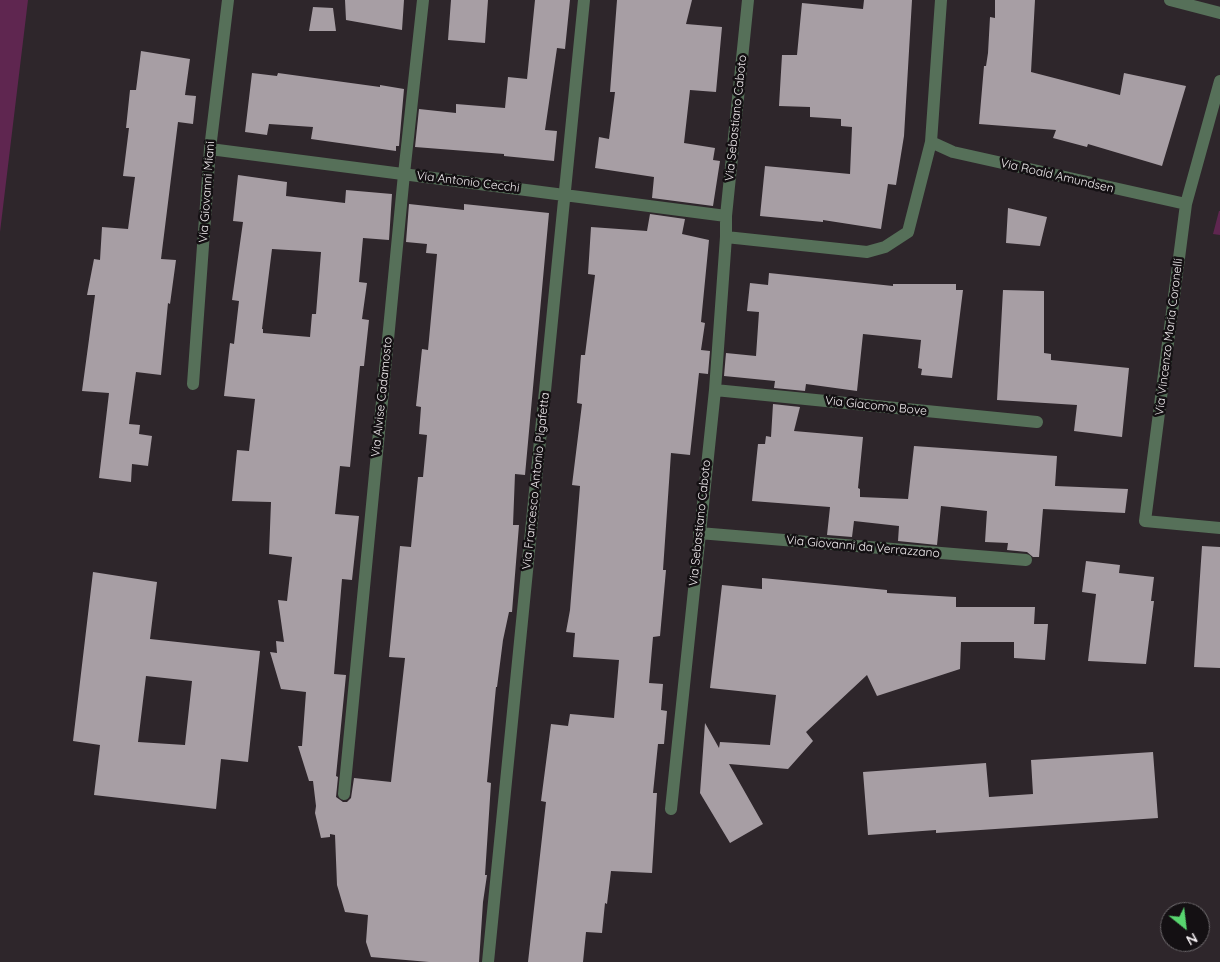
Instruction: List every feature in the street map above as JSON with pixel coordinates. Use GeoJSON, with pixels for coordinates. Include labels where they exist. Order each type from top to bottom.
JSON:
{"type":"FeatureCollection","features":[{"type":"Feature","properties":{"kind":"street","name":"Via Giovanni Miani"},"geometry":{"type":"LineString","coordinates":[[193,384],[210,149],[228,0]]}},
{"type":"Feature","properties":{"kind":"street","name":"Via Alvise Cadamosto"},"geometry":{"type":"LineString","coordinates":[[344,794],[404,174],[423,0]]}},
{"type":"Feature","properties":{"kind":"street","name":"Via Francesco Antonio Pigafetta"},"geometry":{"type":"LineString","coordinates":[[488,962],[584,0]]}},
{"type":"Feature","properties":{"kind":"street","name":"Via Sebastiano Caboto"},"geometry":{"type":"LineString","coordinates":[[670,809],[715,390],[726,216],[748,0]]}},
{"type":"Feature","properties":{"kind":"street"},"geometry":{"type":"LineString","coordinates":[[726,237],[867,252],[885,247],[908,232],[931,142],[941,0]]}},
{"type":"Feature","properties":{"kind":"street"},"geometry":{"type":"LineString","coordinates":[[1170,0],[1220,13]]}},
{"type":"Feature","properties":{"kind":"street","name":"Via Vincenzo Maria Coronelli"},"geometry":{"type":"LineString","coordinates":[[1220,81],[1186,204],[1145,521],[1220,528]]}},
{"type":"Feature","properties":{"kind":"street","name":"Via Roald Amundsen"},"geometry":{"type":"LineString","coordinates":[[931,142],[953,152],[1186,204]]}},
{"type":"Feature","properties":{"kind":"street","name":"Via Antonio Cecchi"},"geometry":{"type":"LineString","coordinates":[[210,149],[726,216]]}},
{"type":"Feature","properties":{"kind":"street","name":"Via Giacomo Bove"},"geometry":{"type":"LineString","coordinates":[[715,390],[1037,422]]}},
{"type":"Feature","properties":{"kind":"street","name":"Via Giovanni da Verrazzano"},"geometry":{"type":"LineString","coordinates":[[699,533],[1026,560]]}},
{"type":"Feature","properties":{"kind":"shaded area"},"geometry":{"type":"Polygon","coordinates":[[[0,0],[28,0],[0,232],[0,0]]]}},
{"type":"Feature","properties":{"kind":"shaded area"},"geometry":{"type":"Polygon","coordinates":[[[1220,211],[1220,235],[1213,234],[1220,211]]]}},
{"type":"Feature","properties":{"kind":"building"},"geometry":{"type":"Polygon","coordinates":[[[345,0],[404,0],[402,30],[346,20],[345,0]]]}},
{"type":"Feature","properties":{"kind":"building"},"geometry":{"type":"Polygon","coordinates":[[[451,0],[488,0],[485,43],[448,40],[451,0]]]}},
{"type":"Feature","properties":{"kind":"building"},"geometry":{"type":"Polygon","coordinates":[[[535,0],[570,0],[565,49],[557,48],[545,130],[557,131],[554,161],[504,156],[504,154],[415,147],[419,109],[456,113],[456,104],[505,108],[508,77],[527,79],[535,0]]]}},
{"type":"Feature","properties":{"kind":"building"},"geometry":{"type":"Polygon","coordinates":[[[617,0],[692,0],[686,24],[722,27],[716,92],[690,90],[684,143],[715,148],[713,160],[720,161],[713,206],[652,198],[654,177],[595,168],[599,137],[609,139],[615,92],[610,92],[617,0]]]}},
{"type":"Feature","properties":{"kind":"building"},"geometry":{"type":"Polygon","coordinates":[[[864,0],[912,0],[904,136],[896,185],[888,184],[881,229],[823,220],[823,222],[760,216],[765,166],[850,174],[852,127],[841,126],[841,119],[810,117],[810,107],[779,106],[782,55],[797,55],[802,3],[863,9],[864,0]]]}},
{"type":"Feature","properties":{"kind":"building"},"geometry":{"type":"Polygon","coordinates":[[[995,0],[1035,0],[1031,72],[1120,95],[1124,73],[1186,86],[1162,166],[1088,144],[1087,147],[1053,138],[1056,130],[979,124],[984,66],[986,66],[988,53],[990,17],[995,18],[995,0]]]}},
{"type":"Feature","properties":{"kind":"building"},"geometry":{"type":"Polygon","coordinates":[[[313,7],[333,8],[336,31],[309,31],[313,7]]]}},
{"type":"Feature","properties":{"kind":"building"},"geometry":{"type":"Polygon","coordinates":[[[141,51],[190,59],[185,95],[196,96],[193,124],[178,122],[161,259],[176,260],[170,304],[168,303],[161,375],[136,372],[129,424],[140,425],[139,434],[152,436],[148,466],[132,464],[131,482],[99,478],[109,393],[82,391],[95,295],[87,295],[94,259],[100,260],[102,227],[128,229],[135,177],[123,176],[129,128],[126,128],[130,90],[136,90],[141,51]]]}},
{"type":"Feature","properties":{"kind":"building"},"geometry":{"type":"Polygon","coordinates":[[[252,73],[277,76],[278,73],[404,89],[399,146],[396,146],[396,151],[311,139],[313,127],[269,124],[267,135],[245,132],[252,73]]]}},
{"type":"Feature","properties":{"kind":"building"},"geometry":{"type":"Polygon","coordinates":[[[238,175],[287,182],[286,196],[345,203],[346,190],[392,194],[389,240],[363,238],[359,282],[367,283],[362,319],[369,320],[364,366],[360,366],[350,467],[340,466],[335,514],[359,516],[352,580],[342,579],[334,674],[346,675],[336,776],[338,777],[336,797],[343,802],[347,802],[351,798],[354,778],[391,782],[405,658],[389,657],[400,546],[411,547],[418,477],[423,477],[427,435],[419,434],[421,407],[416,406],[422,349],[428,350],[437,254],[426,253],[427,244],[406,242],[409,204],[464,210],[464,204],[549,213],[525,475],[515,474],[513,525],[519,525],[512,612],[509,612],[503,640],[496,687],[487,782],[491,783],[485,875],[487,875],[483,902],[479,962],[429,962],[371,957],[366,942],[368,915],[345,912],[337,885],[335,835],[330,834],[330,837],[321,838],[315,813],[313,781],[309,781],[298,746],[302,746],[306,692],[281,689],[270,652],[277,653],[276,641],[284,642],[278,600],[287,601],[292,557],[269,554],[271,502],[232,501],[237,450],[249,451],[255,399],[224,396],[230,343],[234,344],[239,301],[232,300],[243,222],[233,221],[238,175]],[[272,249],[263,333],[310,337],[312,314],[316,314],[321,252],[272,249]]]}},
{"type":"Feature","properties":{"kind":"building"},"geometry":{"type":"Polygon","coordinates":[[[1008,208],[1047,217],[1040,246],[1006,243],[1008,208]]]}},
{"type":"Feature","properties":{"kind":"building"},"geometry":{"type":"Polygon","coordinates":[[[650,214],[685,219],[682,234],[709,240],[701,322],[705,323],[701,350],[710,351],[708,374],[699,373],[690,455],[671,453],[663,570],[666,570],[660,636],[653,637],[649,683],[663,684],[661,710],[667,711],[664,744],[658,744],[653,793],[657,793],[652,873],[611,871],[602,933],[586,932],[583,962],[528,962],[546,802],[541,801],[551,724],[568,726],[570,714],[614,718],[619,660],[573,657],[575,633],[566,632],[570,610],[580,486],[572,485],[582,404],[577,403],[581,355],[585,355],[595,275],[588,274],[591,227],[647,231],[650,214]]]}},
{"type":"Feature","properties":{"kind":"building"},"geometry":{"type":"Polygon","coordinates":[[[769,273],[893,286],[893,284],[956,284],[956,290],[963,290],[952,378],[921,375],[922,369],[918,368],[921,340],[863,334],[857,391],[806,384],[805,391],[774,388],[775,381],[724,376],[726,353],[756,356],[759,312],[747,311],[750,283],[768,285],[769,273]]]}},
{"type":"Feature","properties":{"kind":"building"},"geometry":{"type":"Polygon","coordinates":[[[1003,290],[1044,291],[1044,353],[1051,354],[1051,360],[1129,368],[1122,437],[1074,431],[1077,405],[997,400],[1003,290]]]}},
{"type":"Feature","properties":{"kind":"building"},"geometry":{"type":"Polygon","coordinates":[[[773,404],[800,407],[794,431],[863,437],[858,488],[860,489],[860,497],[908,499],[914,446],[1057,456],[1055,486],[1128,489],[1125,513],[1043,509],[1039,557],[1033,557],[1027,552],[1007,550],[1008,543],[985,542],[987,511],[941,506],[937,545],[898,541],[899,526],[854,521],[852,537],[827,535],[830,507],[752,501],[758,444],[765,444],[766,436],[771,437],[773,404]]]}},
{"type":"Feature","properties":{"kind":"building"},"geometry":{"type":"Polygon","coordinates":[[[1202,546],[1220,547],[1220,668],[1194,667],[1202,546]]]}},
{"type":"Feature","properties":{"kind":"building"},"geometry":{"type":"Polygon","coordinates":[[[1086,561],[1120,565],[1119,573],[1154,577],[1151,601],[1154,601],[1146,664],[1088,661],[1096,594],[1082,592],[1086,561]]]}},
{"type":"Feature","properties":{"kind":"building"},"geometry":{"type":"Polygon","coordinates":[[[93,572],[157,582],[150,639],[260,651],[248,762],[221,759],[216,809],[94,795],[100,745],[73,741],[93,572]],[[146,676],[138,742],[185,745],[192,681],[146,676]]]}},
{"type":"Feature","properties":{"kind":"building"},"geometry":{"type":"Polygon","coordinates":[[[762,578],[887,590],[887,593],[956,597],[956,607],[1035,607],[1034,624],[1048,624],[1045,660],[1014,658],[1014,642],[961,642],[960,669],[877,696],[867,675],[806,732],[813,741],[788,769],[729,764],[763,824],[730,843],[700,793],[705,723],[719,748],[720,742],[770,745],[776,695],[710,688],[722,585],[762,589],[762,578]]]}},
{"type":"Feature","properties":{"kind":"building"},"geometry":{"type":"Polygon","coordinates":[[[1153,752],[1158,818],[936,833],[936,830],[868,835],[863,772],[986,763],[989,797],[1033,794],[1031,760],[1153,752]]]}}]}
